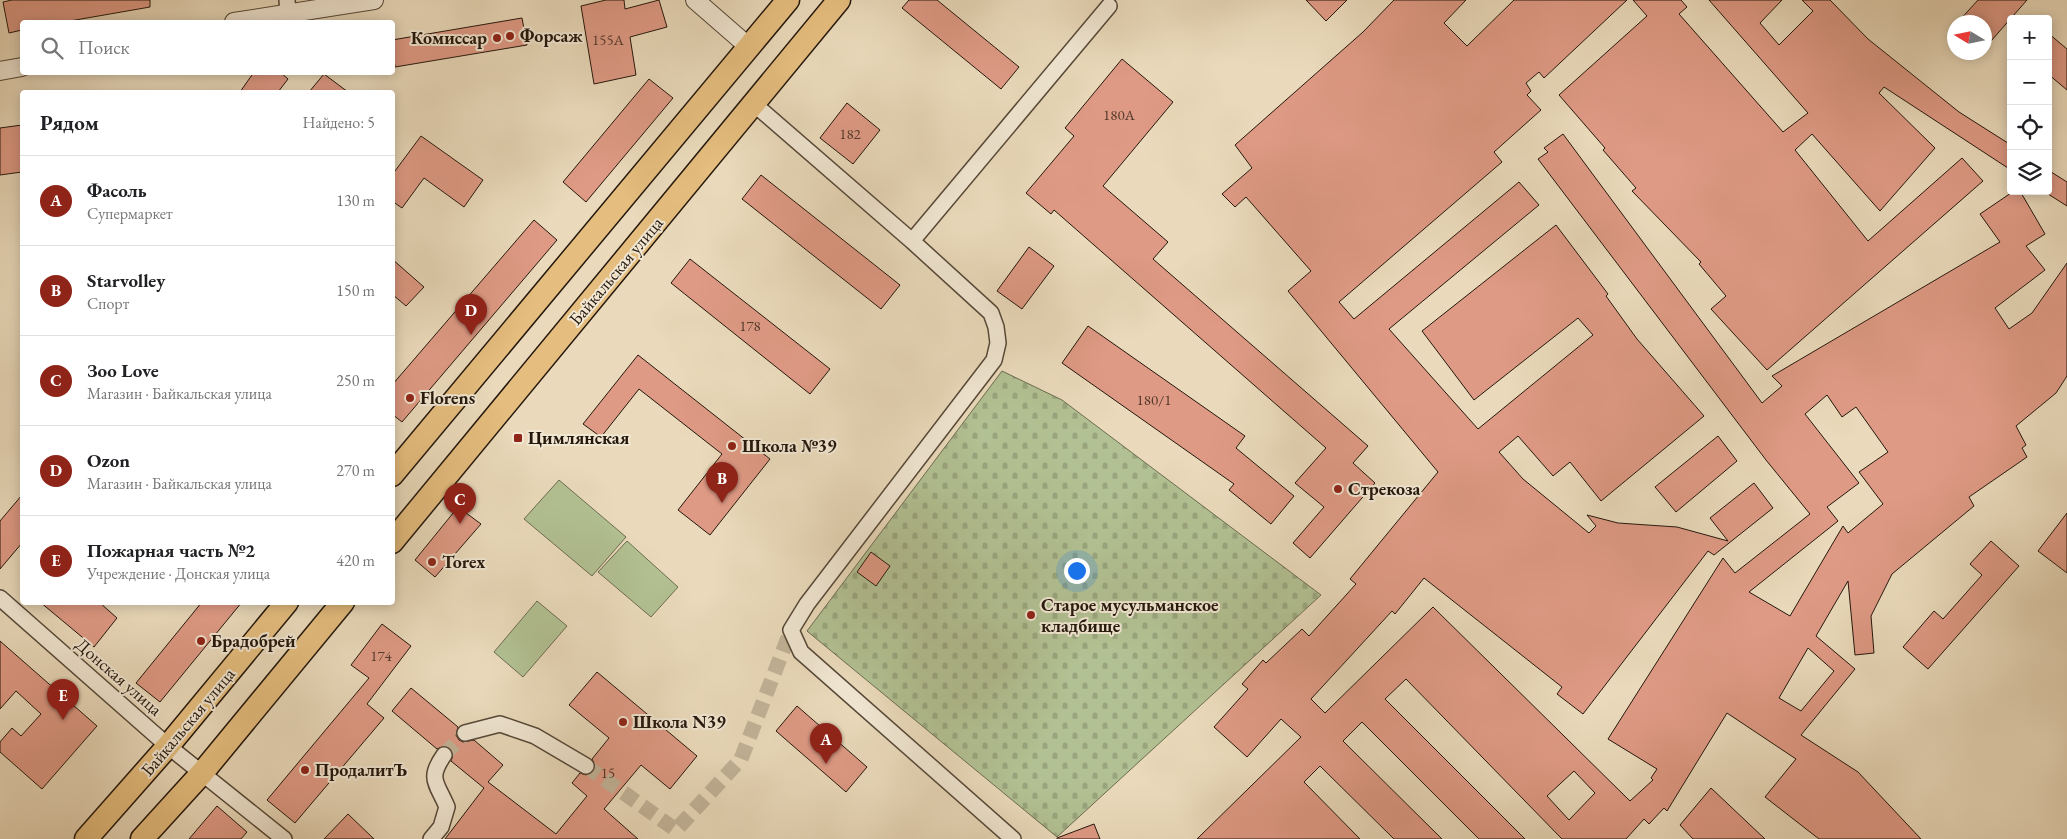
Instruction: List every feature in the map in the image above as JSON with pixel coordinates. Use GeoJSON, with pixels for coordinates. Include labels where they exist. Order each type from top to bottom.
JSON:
{"type":"FeatureCollection","features":[{"type":"Feature","properties":{"kind":"main road"},"geometry":{"type":"LineString","coordinates":[[395,472],[788,0]]}},
{"type":"Feature","properties":{"kind":"main road","name":"Байкальская улица"},"geometry":{"type":"LineString","coordinates":[[395,538],[839,0]]}},
{"type":"Feature","properties":{"kind":"main road","name":"Байкальская улица"},"geometry":{"type":"LineString","coordinates":[[86,839],[168,746],[285,605]]}},
{"type":"Feature","properties":{"kind":"main road"},"geometry":{"type":"LineString","coordinates":[[142,839],[202,773],[340,605]]}},
{"type":"Feature","properties":{"kind":"street"},"geometry":{"type":"LineString","coordinates":[[241,20],[287,7],[374,0]]}},
{"type":"Feature","properties":{"kind":"street"},"geometry":{"type":"LineString","coordinates":[[695,0],[749,47]]}},
{"type":"Feature","properties":{"kind":"street"},"geometry":{"type":"LineString","coordinates":[[912,241],[1109,6]]}},
{"type":"Feature","properties":{"kind":"street"},"geometry":{"type":"LineString","coordinates":[[0,72],[20,67]]}},
{"type":"Feature","properties":{"kind":"street"},"geometry":{"type":"LineString","coordinates":[[754,104],[912,241],[991,313],[996,327],[998,343],[994,360],[807,604],[792,630],[801,652],[1013,839]]}},
{"type":"Feature","properties":{"kind":"street","name":"Донская улица"},"geometry":{"type":"LineString","coordinates":[[0,598],[168,746],[284,839]]}},
{"type":"Feature","properties":{"kind":"street"},"geometry":{"type":"LineString","coordinates":[[465,733],[500,724],[536,736],[586,766]]}},
{"type":"Feature","properties":{"kind":"street"},"geometry":{"type":"LineString","coordinates":[[431,839],[441,826],[447,807],[433,776],[444,754]]}},
{"type":"Feature","properties":{"kind":"green space"},"geometry":{"type":"Polygon","coordinates":[[[1002,371],[1062,400],[1321,595],[1057,837],[807,631],[1002,371]]]}},
{"type":"Feature","properties":{"kind":"green space"},"geometry":{"type":"Polygon","coordinates":[[[559,480],[626,537],[592,576],[524,519],[559,480]]]}},
{"type":"Feature","properties":{"kind":"green space"},"geometry":{"type":"Polygon","coordinates":[[[627,541],[678,587],[651,617],[598,572],[627,541]]]}},
{"type":"Feature","properties":{"kind":"green space"},"geometry":{"type":"Polygon","coordinates":[[[537,601],[567,626],[523,677],[494,652],[537,601]]]}},
{"type":"Feature","properties":{"kind":"building"},"geometry":{"type":"Polygon","coordinates":[[[12,0],[150,0],[150,7],[75,20],[20,20],[20,30],[9,33],[3,2],[12,0]]]}},
{"type":"Feature","properties":{"kind":"building"},"geometry":{"type":"Polygon","coordinates":[[[606,0],[624,0],[625,9],[659,0],[667,27],[630,37],[636,75],[594,84],[581,6],[606,0]]]}},
{"type":"Feature","properties":{"kind":"building"},"geometry":{"type":"Polygon","coordinates":[[[909,0],[937,0],[1019,67],[1001,89],[902,8],[909,0]]]}},
{"type":"Feature","properties":{"kind":"building"},"geometry":{"type":"Polygon","coordinates":[[[1306,0],[1347,0],[1326,21],[1306,0]]]}},
{"type":"Feature","properties":{"kind":"building"},"geometry":{"type":"Polygon","coordinates":[[[1394,0],[1466,0],[1444,23],[1467,46],[1514,0],[1627,0],[1544,78],[1539,72],[1526,83],[1531,91],[1527,95],[1541,110],[1494,152],[1502,162],[1339,302],[1354,319],[1519,182],[1539,205],[1389,329],[1478,429],[1593,335],[1578,318],[1474,400],[1422,331],[1556,225],[1608,294],[1606,296],[1637,339],[1704,416],[1601,501],[1570,462],[1553,476],[1518,436],[1499,452],[1523,479],[1589,533],[1596,526],[1587,515],[1618,523],[1677,527],[1728,541],[1710,518],[1754,483],[1773,508],[1714,555],[1708,551],[1583,714],[1557,694],[1562,687],[1424,578],[1395,614],[1392,611],[1311,699],[1325,713],[1433,607],[1630,801],[1653,780],[1651,778],[1657,769],[1608,739],[1723,558],[1735,573],[1810,514],[1766,460],[1538,159],[1548,152],[1544,148],[1563,134],[1762,403],[1782,386],[1772,376],[2000,242],[1980,214],[2008,195],[2022,195],[2045,234],[2026,246],[2045,270],[1995,308],[2009,329],[2032,313],[2067,263],[2067,376],[2056,393],[2016,426],[2026,445],[2022,448],[2027,457],[1969,497],[1974,506],[1892,574],[1871,616],[1874,653],[1855,655],[1848,581],[1816,636],[1855,669],[1801,735],[1858,772],[1921,839],[1819,839],[1765,797],[1796,759],[1727,713],[1667,811],[1664,808],[1649,824],[1644,819],[1626,839],[1562,839],[1406,679],[1385,699],[1525,839],[1479,839],[1362,722],[1343,741],[1442,839],[1394,839],[1320,766],[1304,782],[1360,839],[1197,839],[1301,737],[1281,719],[1247,757],[1214,727],[1248,689],[1242,684],[1263,660],[1266,663],[1302,629],[1309,636],[1356,584],[1350,579],[1438,472],[1288,291],[1311,271],[1246,197],[1235,207],[1222,194],[1252,168],[1235,145],[1363,32],[1394,0]],[[1827,395],[1805,414],[1859,483],[1827,507],[1838,521],[1749,592],[1790,616],[1843,526],[1848,533],[1883,504],[1859,472],[1888,452],[1856,407],[1842,417],[1827,395]],[[1808,648],[1779,698],[1801,711],[1834,671],[1808,648]],[[1574,771],[1547,796],[1569,820],[1595,793],[1574,771]]]}},
{"type":"Feature","properties":{"kind":"building"},"geometry":{"type":"Polygon","coordinates":[[[1633,0],[1681,0],[1687,7],[1679,14],[1783,132],[1808,113],[1709,0],[1782,0],[1760,23],[1779,45],[1813,11],[1802,0],[1830,0],[1868,39],[1959,112],[2007,142],[2007,167],[1884,87],[1879,93],[1935,148],[1880,211],[1812,134],[1795,150],[1868,241],[1962,158],[1983,181],[1767,370],[1711,309],[1726,296],[1699,264],[1701,262],[1632,191],[1636,188],[1603,150],[1605,148],[1559,95],[1647,16],[1633,0]]]}},
{"type":"Feature","properties":{"kind":"building"},"geometry":{"type":"Polygon","coordinates":[[[1978,0],[2027,0],[2014,15],[2007,15],[2007,23],[1992,40],[1992,15],[1964,15],[1978,0]]]}},
{"type":"Feature","properties":{"kind":"building"},"geometry":{"type":"Polygon","coordinates":[[[522,18],[527,45],[395,67],[395,39],[522,18]]]}},
{"type":"Feature","properties":{"kind":"building"},"geometry":{"type":"Polygon","coordinates":[[[2052,36],[2067,49],[2067,90],[2052,77],[2052,36]]]}},
{"type":"Feature","properties":{"kind":"building"},"geometry":{"type":"Polygon","coordinates":[[[1122,59],[1173,102],[1103,186],[1168,242],[1153,259],[1368,446],[1353,463],[1375,483],[1310,558],[1293,543],[1324,507],[1295,483],[1326,448],[1054,210],[1051,214],[1026,193],[1074,136],[1065,128],[1122,59]]]}},
{"type":"Feature","properties":{"kind":"building"},"geometry":{"type":"Polygon","coordinates":[[[252,75],[283,75],[288,79],[280,90],[241,90],[252,75]]]}},
{"type":"Feature","properties":{"kind":"building"},"geometry":{"type":"Polygon","coordinates":[[[323,75],[325,75],[345,90],[311,90],[323,75]]]}},
{"type":"Feature","properties":{"kind":"building"},"geometry":{"type":"Polygon","coordinates":[[[649,79],[673,98],[586,202],[563,182],[649,79]]]}},
{"type":"Feature","properties":{"kind":"building"},"geometry":{"type":"Polygon","coordinates":[[[847,103],[880,130],[853,164],[820,138],[847,103]]]}},
{"type":"Feature","properties":{"kind":"building"},"geometry":{"type":"Polygon","coordinates":[[[20,125],[20,172],[0,175],[0,128],[20,125]]]}},
{"type":"Feature","properties":{"kind":"building"},"geometry":{"type":"Polygon","coordinates":[[[421,136],[483,180],[464,207],[424,178],[402,208],[395,203],[395,171],[421,136]]]}},
{"type":"Feature","properties":{"kind":"building"},"geometry":{"type":"Polygon","coordinates":[[[2052,173],[2067,182],[2067,206],[2050,195],[2052,195],[2052,173]]]}},
{"type":"Feature","properties":{"kind":"building"},"geometry":{"type":"Polygon","coordinates":[[[761,175],[900,285],[881,309],[742,199],[761,175]]]}},
{"type":"Feature","properties":{"kind":"building"},"geometry":{"type":"Polygon","coordinates":[[[534,220],[557,240],[402,422],[395,416],[395,382],[534,220]]]}},
{"type":"Feature","properties":{"kind":"building"},"geometry":{"type":"Polygon","coordinates":[[[1029,247],[1054,266],[1022,309],[997,291],[1029,247]]]}},
{"type":"Feature","properties":{"kind":"building"},"geometry":{"type":"Polygon","coordinates":[[[690,259],[830,369],[810,394],[671,283],[690,259]]]}},
{"type":"Feature","properties":{"kind":"building"},"geometry":{"type":"Polygon","coordinates":[[[395,262],[424,287],[406,306],[395,297],[395,262]]]}},
{"type":"Feature","properties":{"kind":"building"},"geometry":{"type":"Polygon","coordinates":[[[1088,326],[1245,436],[1236,448],[1294,496],[1271,524],[1229,490],[1234,484],[1062,363],[1088,326]]]}},
{"type":"Feature","properties":{"kind":"building","name":"Школа №39"},"geometry":{"type":"Polygon","coordinates":[[[638,355],[770,459],[710,535],[678,510],[722,454],[639,389],[601,437],[583,424],[638,355]]]}},
{"type":"Feature","properties":{"kind":"building"},"geometry":{"type":"Polygon","coordinates":[[[1718,436],[1737,461],[1676,512],[1655,487],[1718,436]]]}},
{"type":"Feature","properties":{"kind":"building"},"geometry":{"type":"Polygon","coordinates":[[[20,497],[20,545],[0,569],[0,521],[20,497]]]}},
{"type":"Feature","properties":{"kind":"building"},"geometry":{"type":"Polygon","coordinates":[[[458,507],[481,524],[435,577],[415,560],[458,507]]]}},
{"type":"Feature","properties":{"kind":"building"},"geometry":{"type":"Polygon","coordinates":[[[2067,513],[2067,573],[2038,551],[2067,513]]]}},
{"type":"Feature","properties":{"kind":"building"},"geometry":{"type":"Polygon","coordinates":[[[1991,541],[2019,566],[1928,669],[1903,647],[1934,611],[1943,619],[1982,575],[1970,564],[1991,541]]]}},
{"type":"Feature","properties":{"kind":"building"},"geometry":{"type":"Polygon","coordinates":[[[871,552],[890,566],[876,586],[857,572],[871,552]]]}},
{"type":"Feature","properties":{"kind":"building"},"geometry":{"type":"Polygon","coordinates":[[[44,605],[102,605],[117,618],[94,647],[44,605]]]}},
{"type":"Feature","properties":{"kind":"building"},"geometry":{"type":"Polygon","coordinates":[[[200,605],[240,605],[160,702],[136,683],[200,605]]]}},
{"type":"Feature","properties":{"kind":"building"},"geometry":{"type":"Polygon","coordinates":[[[382,624],[411,646],[367,704],[384,718],[295,823],[267,800],[369,678],[351,665],[382,624]]]}},
{"type":"Feature","properties":{"kind":"building"},"geometry":{"type":"Polygon","coordinates":[[[0,641],[97,726],[42,789],[0,752],[0,742],[12,728],[21,736],[41,714],[16,691],[0,709],[0,641]]]}},
{"type":"Feature","properties":{"kind":"building"},"geometry":{"type":"Polygon","coordinates":[[[597,672],[697,756],[670,789],[641,765],[604,809],[638,839],[445,839],[484,788],[451,761],[453,755],[449,747],[444,746],[437,749],[392,711],[411,688],[458,727],[456,735],[459,740],[463,742],[474,740],[503,765],[488,782],[556,834],[587,796],[572,783],[580,773],[586,775],[594,771],[595,766],[592,759],[609,738],[569,705],[597,672]]]}},
{"type":"Feature","properties":{"kind":"building"},"geometry":{"type":"Polygon","coordinates":[[[797,706],[867,767],[846,792],[776,731],[797,706]]]}},
{"type":"Feature","properties":{"kind":"building"},"geometry":{"type":"Polygon","coordinates":[[[1711,788],[1765,839],[1693,839],[1680,825],[1711,788]]]}},
{"type":"Feature","properties":{"kind":"building"},"geometry":{"type":"Polygon","coordinates":[[[217,806],[247,832],[241,839],[189,839],[217,806]]]}},
{"type":"Feature","properties":{"kind":"building"},"geometry":{"type":"Polygon","coordinates":[[[348,814],[374,839],[324,839],[348,814]]]}},
{"type":"Feature","properties":{"kind":"building"},"geometry":{"type":"Polygon","coordinates":[[[1094,824],[1100,839],[1057,839],[1057,838],[1094,824]]]}},
{"type":"Feature","properties":{"kind":"tunnel"},"geometry":{"type":"LineString","coordinates":[[586,766],[676,830],[741,759],[791,630]]}},
{"type":"Feature","properties":{"kind":"tunnel"},"geometry":{"type":"LineString","coordinates":[[444,755],[465,733]]}},
{"type":"Feature","properties":{"kind":"place","name":"Форсаж"},"geometry":{"type":"Point","coordinates":[510,36]}},
{"type":"Feature","properties":{"kind":"place","name":"Комиссар"},"geometry":{"type":"Point","coordinates":[497,38]}},
{"type":"Feature","properties":{"kind":"place","name":"Ozon"},"geometry":{"type":"Point","coordinates":[471,335]}},
{"type":"Feature","properties":{"kind":"place","name":"Florens"},"geometry":{"type":"Point","coordinates":[410,398]}},
{"type":"Feature","properties":{"kind":"place","name":"Цимлянская"},"geometry":{"type":"Point","coordinates":[518,438]}},
{"type":"Feature","properties":{"kind":"place","name":"Школа №39"},"geometry":{"type":"Point","coordinates":[732,446]}},
{"type":"Feature","properties":{"kind":"place","name":"Стрекоза"},"geometry":{"type":"Point","coordinates":[1338,489]}},
{"type":"Feature","properties":{"kind":"place","name":"Starvolley"},"geometry":{"type":"Point","coordinates":[722,503]}},
{"type":"Feature","properties":{"kind":"place","name":"Зоо Love"},"geometry":{"type":"Point","coordinates":[460,524]}},
{"type":"Feature","properties":{"kind":"place","name":"Torex"},"geometry":{"type":"Point","coordinates":[432,562]}},
{"type":"Feature","properties":{"kind":"place","name":"Старое мусульманское кладбище"},"geometry":{"type":"Point","coordinates":[1031,615]}},
{"type":"Feature","properties":{"kind":"place","name":"Брадобрей"},"geometry":{"type":"Point","coordinates":[201,641]}},
{"type":"Feature","properties":{"kind":"place","name":"Пожарная часть №2"},"geometry":{"type":"Point","coordinates":[63,720]}},
{"type":"Feature","properties":{"kind":"place","name":"Школа N39"},"geometry":{"type":"Point","coordinates":[623,722]}},
{"type":"Feature","properties":{"kind":"place","name":"Фасоль"},"geometry":{"type":"Point","coordinates":[826,764]}},
{"type":"Feature","properties":{"kind":"place","name":"ПродалитЪ"},"geometry":{"type":"Point","coordinates":[305,770]}}]}
